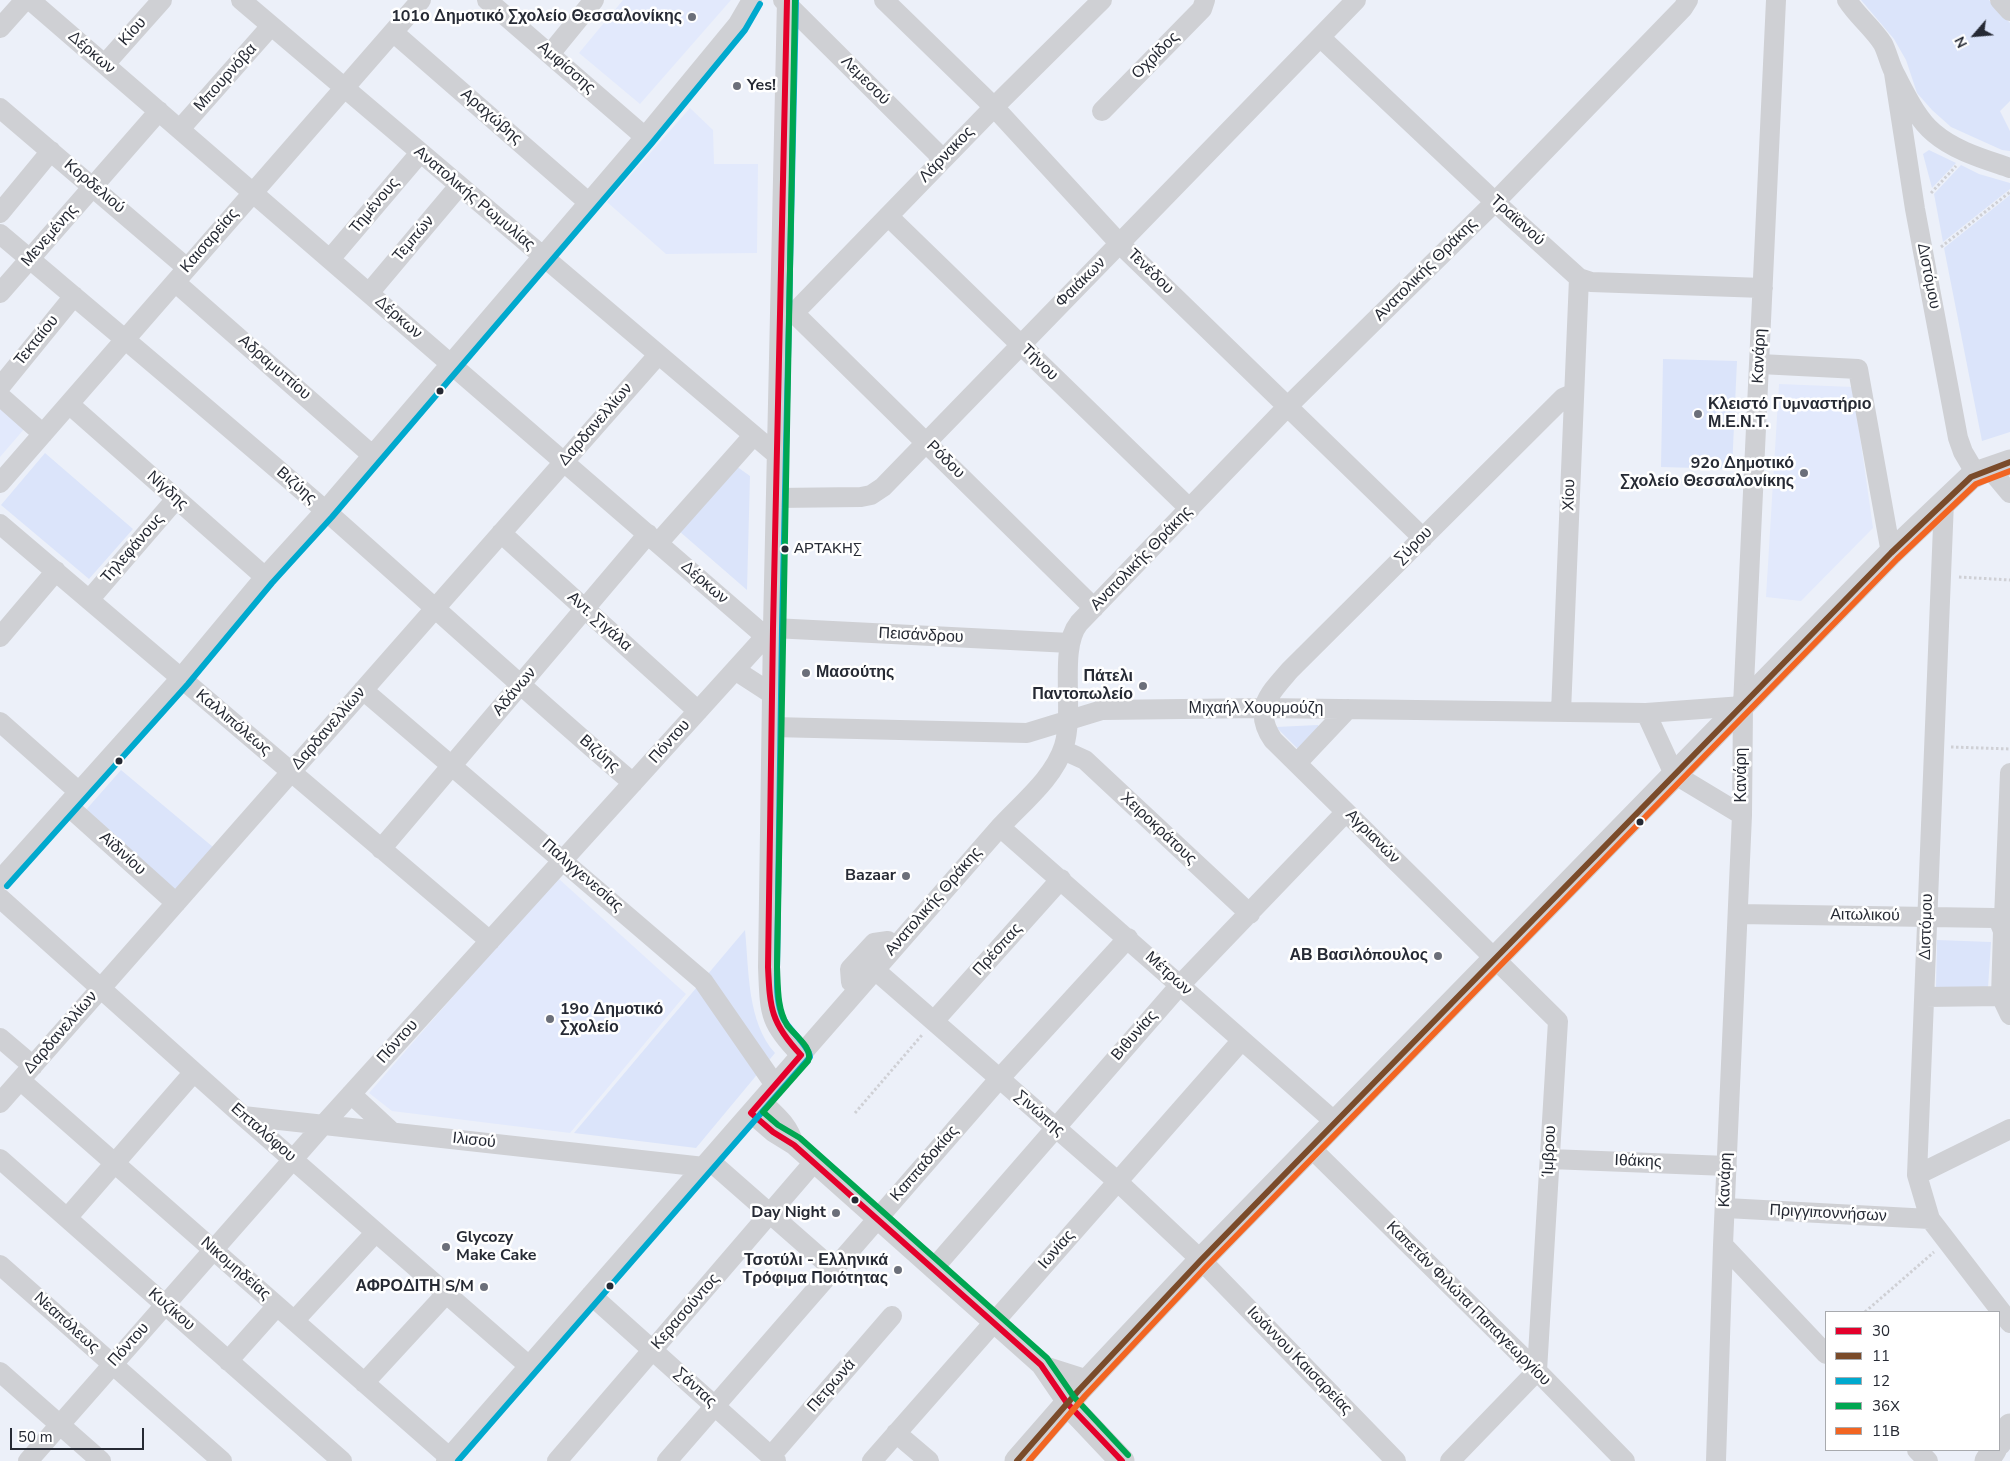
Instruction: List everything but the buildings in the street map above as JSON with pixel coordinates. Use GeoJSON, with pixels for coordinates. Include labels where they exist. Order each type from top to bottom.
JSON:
{"type":"FeatureCollection","features":[{"type":"Feature","properties":{"kind":"main road"},"geometry":{"type":"LineString","coordinates":[[1018,1461],[1067,1403],[1201,1260],[1674,774],[1944,501],[1992,468]]}},
{"type":"Feature","properties":{"kind":"main road"},"geometry":{"type":"LineString","coordinates":[[1067,1403],[1122,1461]]}},
{"type":"Feature","properties":{"kind":"main road"},"geometry":{"type":"LineString","coordinates":[[2000,1441],[2010,1426]]}},
{"type":"Feature","properties":{"kind":"main road"},"geometry":{"type":"LineString","coordinates":[[2002,1461],[2010,1449]]}},
{"type":"Feature","properties":{"kind":"street"},"geometry":{"type":"LineString","coordinates":[[0,28],[25,0]]}},
{"type":"Feature","properties":{"kind":"street","name":"Δέρκων"},"geometry":{"type":"LineString","coordinates":[[30,0],[653,539],[769,632]]}},
{"type":"Feature","properties":{"kind":"street","name":"Κίου"},"geometry":{"type":"LineString","coordinates":[[105,64],[162,0]]}},
{"type":"Feature","properties":{"kind":"street","name":"Ανατολικής Ρωμυλίας"},"geometry":{"type":"LineString","coordinates":[[241,0],[777,455]]}},
{"type":"Feature","properties":{"kind":"street","name":"Καισαρείας"},"geometry":{"type":"LineString","coordinates":[[0,483],[421,0]]}},
{"type":"Feature","properties":{"kind":"street","name":"Αμφίσσης"},"geometry":{"type":"LineString","coordinates":[[487,0],[645,137]]}},
{"type":"Feature","properties":{"kind":"street"},"geometry":{"type":"LineString","coordinates":[[550,54],[594,0]]}},
{"type":"Feature","properties":{"kind":"street"},"geometry":{"type":"LineString","coordinates":[[0,880],[181,678],[265,577],[325,511],[645,137],[738,24],[752,0]]}},
{"type":"Feature","properties":{"kind":"street","name":"Τενέδου"},"geometry":{"type":"LineString","coordinates":[[884,0],[994,107],[1120,244],[1423,538]]}},
{"type":"Feature","properties":{"kind":"street","name":"Λάρνακος"},"geometry":{"type":"LineString","coordinates":[[787,313],[888,216],[1102,0]]}},
{"type":"Feature","properties":{"kind":"street","name":"Οχρίδος"},"geometry":{"type":"LineString","coordinates":[[1102,110],[1202,9],[1204,0]]}},
{"type":"Feature","properties":{"kind":"street","name":"Φαιάκων"},"geometry":{"type":"LineString","coordinates":[[776,498],[871,495],[883,487],[1356,0]]}},
{"type":"Feature","properties":{"kind":"street","name":"Κανάρη"},"geometry":{"type":"LineString","coordinates":[[1714,1460],[1742,815],[1743,706],[1776,0]]}},
{"type":"Feature","properties":{"kind":"street"},"geometry":{"type":"LineString","coordinates":[[1830,0],[1852,8],[1883,44],[1894,73],[1911,104],[1932,132],[1942,140],[1969,153],[2010,168]]}},
{"type":"Feature","properties":{"kind":"street"},"geometry":{"type":"LineString","coordinates":[[2000,0],[2010,11]]}},
{"type":"Feature","properties":{"kind":"street"},"geometry":{"type":"LineString","coordinates":[[786,1],[787,313],[777,455],[769,632],[772,727],[768,967],[770,998],[776,1026],[782,1036],[801,1055]]}},
{"type":"Feature","properties":{"kind":"street","name":"Λεμεσού"},"geometry":{"type":"LineString","coordinates":[[786,1],[943,159]]}},
{"type":"Feature","properties":{"kind":"street","name":"Ανατολικής Θράκης"},"geometry":{"type":"LineString","coordinates":[[448,1459],[1000,827],[1051,772],[1063,750],[1069,719],[1070,643],[1076,627],[1288,406],[1495,202],[1689,3]]}},
{"type":"Feature","properties":{"kind":"street","name":"Μπουρνόβα"},"geometry":{"type":"LineString","coordinates":[[180,130],[272,26]]}},
{"type":"Feature","properties":{"kind":"street","name":"Αραχώβης"},"geometry":{"type":"LineString","coordinates":[[393,32],[588,202]]}},
{"type":"Feature","properties":{"kind":"street","name":"Τραϊανού"},"geometry":{"type":"LineString","coordinates":[[1320,37],[1495,202],[1579,278]]}},
{"type":"Feature","properties":{"kind":"street","name":"Διστόμου"},"geometry":{"type":"LineString","coordinates":[[1894,73],[1915,209],[1960,446],[1992,468],[2010,493]]}},
{"type":"Feature","properties":{"kind":"street","name":"Κορδελιού"},"geometry":{"type":"LineString","coordinates":[[0,108],[92,186],[181,275]]}},
{"type":"Feature","properties":{"kind":"street","name":"Μενεμένης"},"geometry":{"type":"LineString","coordinates":[[0,293],[159,111]]}},
{"type":"Feature","properties":{"kind":"street"},"geometry":{"type":"LineString","coordinates":[[1906,146],[1910,138],[1917,134],[1932,132]]}},
{"type":"Feature","properties":{"kind":"street"},"geometry":{"type":"LineString","coordinates":[[0,213],[51,151]]}},
{"type":"Feature","properties":{"kind":"street","name":"Τημένους"},"geometry":{"type":"LineString","coordinates":[[330,260],[420,153]]}},
{"type":"Feature","properties":{"kind":"street","name":"Τεμπών"},"geometry":{"type":"LineString","coordinates":[[369,293],[459,186]]}},
{"type":"Feature","properties":{"kind":"street","name":"Τήνου"},"geometry":{"type":"LineString","coordinates":[[888,216],[1190,509]]}},
{"type":"Feature","properties":{"kind":"street","name":"Βιζύης"},"geometry":{"type":"LineString","coordinates":[[0,234],[325,511],[520,686],[632,783]]}},
{"type":"Feature","properties":{"kind":"street","name":"Αδραμυττίου"},"geometry":{"type":"LineString","coordinates":[[181,275],[372,455]]}},
{"type":"Feature","properties":{"kind":"street"},"geometry":{"type":"LineString","coordinates":[[1579,278],[1591,282],[1763,288]]}},
{"type":"Feature","properties":{"kind":"street","name":"Χίου"},"geometry":{"type":"LineString","coordinates":[[1561,712],[1579,278]]}},
{"type":"Feature","properties":{"kind":"street","name":"Τεκταίου"},"geometry":{"type":"LineString","coordinates":[[0,386],[74,296]]}},
{"type":"Feature","properties":{"kind":"street","name":"Ρόδου"},"geometry":{"type":"LineString","coordinates":[[787,313],[927,443],[1094,608]]}},
{"type":"Feature","properties":{"kind":"street","name":"Δαρδανελλίων"},"geometry":{"type":"LineString","coordinates":[[0,1103],[658,355]]}},
{"type":"Feature","properties":{"kind":"street"},"geometry":{"type":"LineString","coordinates":[[1760,364],[1858,369],[1891,553]]}},
{"type":"Feature","properties":{"kind":"street","name":"Σύρου"},"geometry":{"type":"LineString","coordinates":[[1263,708],[1272,691],[1290,670],[1563,398],[1570,395],[1574,396]]}},
{"type":"Feature","properties":{"kind":"street"},"geometry":{"type":"LineString","coordinates":[[0,396],[43,434]]}},
{"type":"Feature","properties":{"kind":"street","name":"Νίγδης"},"geometry":{"type":"LineString","coordinates":[[69,404],[265,577]]}},
{"type":"Feature","properties":{"kind":"street","name":"Αδάνων"},"geometry":{"type":"LineString","coordinates":[[381,849],[585,609],[753,436]]}},
{"type":"Feature","properties":{"kind":"street","name":"Τηλεφάνους"},"geometry":{"type":"LineString","coordinates":[[89,600],[176,499]]}},
{"type":"Feature","properties":{"kind":"street","name":"Διστόμου"},"geometry":{"type":"LineString","coordinates":[[1944,501],[1925,997],[1916,1175],[1930,1220],[2010,1323]]}},
{"type":"Feature","properties":{"kind":"street","name":"Καλλιπόλεως"},"geometry":{"type":"LineString","coordinates":[[0,524],[490,941]]}},
{"type":"Feature","properties":{"kind":"street","name":"Αντ. Σιγάλα"},"geometry":{"type":"LineString","coordinates":[[501,534],[698,711]]}},
{"type":"Feature","properties":{"kind":"street"},"geometry":{"type":"LineString","coordinates":[[0,637],[56,571]]}},
{"type":"Feature","properties":{"kind":"street","name":"Πεισάνδρου"},"geometry":{"type":"LineString","coordinates":[[769,632],[1070,643]]}},
{"type":"Feature","properties":{"kind":"street","name":"Πόντου"},"geometry":{"type":"LineString","coordinates":[[28,1461],[324,1124],[769,632]]}},
{"type":"Feature","properties":{"kind":"street"},"geometry":{"type":"LineString","coordinates":[[735,670],[772,694]]}},
{"type":"Feature","properties":{"kind":"street","name":"Παλιγγενεσίας"},"geometry":{"type":"LineString","coordinates":[[363,690],[703,981],[775,1085]]}},
{"type":"Feature","properties":{"kind":"street","name":"Μιχαήλ Χουρμούζη"},"geometry":{"type":"LineString","coordinates":[[772,727],[1027,733],[1038,731],[1097,710],[1263,708],[1646,713],[1743,706]]}},
{"type":"Feature","properties":{"kind":"street","name":"Αγριανών"},"geometry":{"type":"LineString","coordinates":[[1263,708],[1264,721],[1271,736],[1297,764],[1494,958]]}},
{"type":"Feature","properties":{"kind":"street"},"geometry":{"type":"LineString","coordinates":[[1297,764],[1348,709]]}},
{"type":"Feature","properties":{"kind":"street"},"geometry":{"type":"LineString","coordinates":[[1646,713],[1674,774],[1742,815]]}},
{"type":"Feature","properties":{"kind":"street","name":"Αϊδινίου"},"geometry":{"type":"LineString","coordinates":[[0,722],[176,903]]}},
{"type":"Feature","properties":{"kind":"street","name":"Χειροκράτους"},"geometry":{"type":"LineString","coordinates":[[1063,750],[1085,760],[1250,914]]}},
{"type":"Feature","properties":{"kind":"street"},"geometry":{"type":"LineString","coordinates":[[2010,772],[2004,918],[1998,929],[2001,996],[2010,1015]]}},
{"type":"Feature","properties":{"kind":"street","name":"Βιθυνίας"},"geometry":{"type":"LineString","coordinates":[[933,1268],[1180,985],[1346,812]]}},
{"type":"Feature","properties":{"kind":"street","name":"Μέτρων"},"geometry":{"type":"LineString","coordinates":[[1000,827],[1062,879],[1335,1122]]}},
{"type":"Feature","properties":{"kind":"street","name":"Πρέσπας"},"geometry":{"type":"LineString","coordinates":[[934,1021],[1062,879]]}},
{"type":"Feature","properties":{"kind":"street","name":"Επταλόφου"},"geometry":{"type":"LineString","coordinates":[[0,898],[243,1116],[529,1366]]}},
{"type":"Feature","properties":{"kind":"street","name":"Αιτωλικού"},"geometry":{"type":"LineString","coordinates":[[1738,914],[1928,916],[1998,929]]}},
{"type":"Feature","properties":{"kind":"street","name":"Καππαδοκίας"},"geometry":{"type":"LineString","coordinates":[[667,1461],[999,1079],[1128,938]]}},
{"type":"Feature","properties":{"kind":"street"},"geometry":{"type":"LineString","coordinates":[[851,982],[850,969],[874,943],[888,941]]}},
{"type":"Feature","properties":{"kind":"street","name":"Ίμβρου"},"geometry":{"type":"LineString","coordinates":[[1494,958],[1558,1021],[1537,1371]]}},
{"type":"Feature","properties":{"kind":"street","name":"Σινώπης"},"geometry":{"type":"LineString","coordinates":[[875,970],[1117,1181],[1201,1260]]}},
{"type":"Feature","properties":{"kind":"street"},"geometry":{"type":"LineString","coordinates":[[1925,997],[2001,996]]}},
{"type":"Feature","properties":{"kind":"street","name":"Νικομηδείας"},"geometry":{"type":"LineString","coordinates":[[0,1038],[26,1073],[115,1163],[364,1382],[448,1459]]}},
{"type":"Feature","properties":{"kind":"street","name":"Ιωνίας"},"geometry":{"type":"LineString","coordinates":[[872,1461],[1242,1040]]}},
{"type":"Feature","properties":{"kind":"street"},"geometry":{"type":"LineString","coordinates":[[67,1218],[194,1072]]}},
{"type":"Feature","properties":{"kind":"street"},"geometry":{"type":"LineString","coordinates":[[351,1094],[392,1132]]}},
{"type":"Feature","properties":{"kind":"street"},"geometry":{"type":"LineString","coordinates":[[756,1107],[785,1125],[791,1134],[794,1144],[1041,1365],[1067,1403]]}},
{"type":"Feature","properties":{"kind":"street","name":"Ιλισού"},"geometry":{"type":"LineString","coordinates":[[243,1116],[707,1164]]}},
{"type":"Feature","properties":{"kind":"street"},"geometry":{"type":"LineString","coordinates":[[1916,1175],[2010,1130]]}},
{"type":"Feature","properties":{"kind":"street","name":"Καπετάν Φιλώτα Παπαγεωργίου"},"geometry":{"type":"LineString","coordinates":[[1310,1148],[1537,1371],[1625,1461]]}},
{"type":"Feature","properties":{"kind":"street","name":"Κυζίκου"},"geometry":{"type":"LineString","coordinates":[[0,1159],[342,1461]]}},
{"type":"Feature","properties":{"kind":"street","name":"Ιθάκης"},"geometry":{"type":"LineString","coordinates":[[1550,1159],[1727,1166]]}},
{"type":"Feature","properties":{"kind":"street","name":"Κερασούντος"},"geometry":{"type":"LineString","coordinates":[[557,1461],[814,1162]]}},
{"type":"Feature","properties":{"kind":"street"},"geometry":{"type":"LineString","coordinates":[[707,1164],[770,1213],[833,1268]]}},
{"type":"Feature","properties":{"kind":"street","name":"Πριγγιποννήσων"},"geometry":{"type":"LineString","coordinates":[[1726,1208],[1930,1220]]}},
{"type":"Feature","properties":{"kind":"street"},"geometry":{"type":"LineString","coordinates":[[294,1321],[376,1232]]}},
{"type":"Feature","properties":{"kind":"street"},"geometry":{"type":"LineString","coordinates":[[1723,1246],[1825,1353]]}},
{"type":"Feature","properties":{"kind":"street","name":"Ιωάννου Καισαρείας"},"geometry":{"type":"LineString","coordinates":[[1201,1260],[1396,1461]]}},
{"type":"Feature","properties":{"kind":"street","name":"Νεαπόλεως"},"geometry":{"type":"LineString","coordinates":[[0,1265],[222,1461]]}},
{"type":"Feature","properties":{"kind":"street"},"geometry":{"type":"LineString","coordinates":[[364,1382],[446,1294]]}},
{"type":"Feature","properties":{"kind":"street","name":"Σάντας"},"geometry":{"type":"LineString","coordinates":[[591,1295],[774,1459]]}},
{"type":"Feature","properties":{"kind":"street"},"geometry":{"type":"LineString","coordinates":[[228,1361],[277,1306]]}},
{"type":"Feature","properties":{"kind":"street","name":"Πετρωνά"},"geometry":{"type":"LineString","coordinates":[[774,1459],[892,1316]]}},
{"type":"Feature","properties":{"kind":"street"},"geometry":{"type":"LineString","coordinates":[[1041,1365],[1088,1380]]}},
{"type":"Feature","properties":{"kind":"street"},"geometry":{"type":"LineString","coordinates":[[1450,1461],[1537,1371]]}},
{"type":"Feature","properties":{"kind":"street"},"geometry":{"type":"LineString","coordinates":[[0,1372],[101,1461]]}},
{"type":"Feature","properties":{"kind":"street"},"geometry":{"type":"LineString","coordinates":[[896,1433],[929,1461]]}},
{"type":"Feature","properties":{"kind":"street"},"geometry":{"type":"LineString","coordinates":[[1918,1451],[1928,1461]]}},
{"type":"Feature","properties":{"kind":"path"},"geometry":{"type":"LineString","coordinates":[[1915,209],[1969,153]]}},
{"type":"Feature","properties":{"kind":"path"},"geometry":{"type":"LineString","coordinates":[[1925,260],[2010,192]]}},
{"type":"Feature","properties":{"kind":"path"},"geometry":{"type":"LineString","coordinates":[[1941,576],[2010,580]]}},
{"type":"Feature","properties":{"kind":"path"},"geometry":{"type":"LineString","coordinates":[[1934,746],[2010,749]]}},
{"type":"Feature","properties":{"kind":"path"},"geometry":{"type":"LineString","coordinates":[[855,1113],[934,1021]]}},
{"type":"Feature","properties":{"kind":"path"},"geometry":{"type":"LineString","coordinates":[[1866,1311],[1947,1241]]}},
{"type":"Feature","properties":{"kind":"shaded area"},"geometry":{"type":"Polygon","coordinates":[[[623,0],[731,0],[640,104],[579,53],[623,0]]]}},
{"type":"Feature","properties":{"kind":"shaded area"},"geometry":{"type":"Polygon","coordinates":[[[1861,0],[1989,0],[2010,23],[2010,101],[2000,111],[2010,131],[2010,151],[2002,150],[1951,127],[1932,110],[1917,93],[1906,60],[1894,39],[1861,0]]]}},
{"type":"Feature","properties":{"kind":"shaded area"},"geometry":{"type":"Polygon","coordinates":[[[690,108],[713,130],[714,164],[758,164],[757,253],[666,254],[607,202],[690,108]]]}},
{"type":"Feature","properties":{"kind":"shaded area"},"geometry":{"type":"Polygon","coordinates":[[[1929,150],[1956,163],[1932,188],[1923,154],[1929,150]]]}},
{"type":"Feature","properties":{"kind":"shaded area"},"geometry":{"type":"Polygon","coordinates":[[[1961,165],[1979,174],[2010,183],[2010,189],[1943,242],[1934,194],[1961,165]]]}},
{"type":"Feature","properties":{"kind":"shaded area"},"geometry":{"type":"Polygon","coordinates":[[[2010,195],[2010,432],[1982,441],[1944,248],[2010,195]]]}},
{"type":"Feature","properties":{"kind":"shaded area","name":"Κλειστό Γυμναστήριο Μ.Ε.Ν.Τ."},"geometry":{"type":"Polygon","coordinates":[[[1663,359],[1737,361],[1732,469],[1661,467],[1663,359]]]}},
{"type":"Feature","properties":{"kind":"shaded area"},"geometry":{"type":"Polygon","coordinates":[[[1779,384],[1853,387],[1873,528],[1801,601],[1766,597],[1779,384]]]}},
{"type":"Feature","properties":{"kind":"shaded area"},"geometry":{"type":"Polygon","coordinates":[[[0,407],[25,428],[0,457],[0,407]]]}},
{"type":"Feature","properties":{"kind":"shaded area"},"geometry":{"type":"Polygon","coordinates":[[[45,453],[133,529],[89,579],[1,505],[45,453]]]}},
{"type":"Feature","properties":{"kind":"shaded area"},"geometry":{"type":"Polygon","coordinates":[[[736,466],[750,476],[747,590],[679,531],[736,466]]]}},
{"type":"Feature","properties":{"kind":"shaded area"},"geometry":{"type":"Polygon","coordinates":[[[1318,725],[1320,729],[1301,752],[1276,727],[1318,725]]]}},
{"type":"Feature","properties":{"kind":"shaded area"},"geometry":{"type":"Polygon","coordinates":[[[121,770],[213,847],[176,891],[85,811],[121,770]]]}},
{"type":"Feature","properties":{"kind":"shaded area","name":"19ο Δημοτικό Σχολείο"},"geometry":{"type":"Polygon","coordinates":[[[559,879],[686,994],[570,1133],[392,1111],[369,1093],[516,924],[559,879]]]}},
{"type":"Feature","properties":{"kind":"shaded area"},"geometry":{"type":"Polygon","coordinates":[[[745,930],[754,1011],[766,1040],[775,1053],[696,1148],[574,1133],[745,930]]]}},
{"type":"Feature","properties":{"kind":"shaded area"},"geometry":{"type":"Polygon","coordinates":[[[1937,940],[1991,942],[1988,988],[1936,988],[1937,940]]]}},
{"type":"Feature","properties":{"kind":"transit line","name":"30"},"geometry":{"type":"LineString","coordinates":[[787,0],[773,628],[768,967],[771,1005],[774,1015],[783,1034],[801,1055]]}},
{"type":"Feature","properties":{"kind":"transit line","name":"36Χ"},"geometry":{"type":"LineString","coordinates":[[795,0],[777,967],[781,1012],[787,1025],[806,1047],[809,1056],[808,1061],[763,1112],[778,1125],[800,1138],[1047,1358],[1074,1397],[1128,1455]]}},
{"type":"Feature","properties":{"kind":"transit line","name":"12"},"geometry":{"type":"LineString","coordinates":[[458,1461],[810,1057],[806,1048],[783,1018],[778,999],[777,980],[782,628],[796,0]]}},
{"type":"Feature","properties":{"kind":"transit line","name":"12"},"geometry":{"type":"LineString","coordinates":[[7,886],[188,684],[272,583],[332,517],[652,143],[745,30],[760,4]]}},
{"type":"Feature","properties":{"kind":"transit line","name":"11"},"geometry":{"type":"LineString","coordinates":[[1017,1461],[1079,1390],[1201,1260],[1891,553],[1971,477],[2010,462]]}},
{"type":"Feature","properties":{"kind":"transit line","name":"11Β"},"geometry":{"type":"LineString","coordinates":[[1029,1461],[1085,1396],[1207,1266],[1897,559],[1976,484],[2010,471]]}},
{"type":"Feature","properties":{"kind":"transit line","name":"30"},"geometry":{"type":"LineString","coordinates":[[801,1055],[751,1113],[773,1132],[794,1145],[1041,1365],[1067,1403],[1122,1461]]}},
{"type":"Feature","properties":{"kind":"place","name":"101ο Δημοτικό Σχολείο Θεσσαλονίκης"},"geometry":{"type":"Point","coordinates":[692,17]}},
{"type":"Feature","properties":{"kind":"place","name":"Yes!"},"geometry":{"type":"Point","coordinates":[737,86]}},
{"type":"Feature","properties":{"kind":"place","name":"Κλειστό Γυμναστήριο Μ.Ε.Ν.Τ."},"geometry":{"type":"Point","coordinates":[1698,414]}},
{"type":"Feature","properties":{"kind":"place","name":"92ο Δημοτικό Σχολείο Θεσσαλονίκης"},"geometry":{"type":"Point","coordinates":[1804,473]}},
{"type":"Feature","properties":{"kind":"place","name":"ΑΡΤΑΚΗΣ"},"geometry":{"type":"Point","coordinates":[785,549]}},
{"type":"Feature","properties":{"kind":"place","name":"Μασούτης"},"geometry":{"type":"Point","coordinates":[806,673]}},
{"type":"Feature","properties":{"kind":"place","name":"Πάτελι Παντοπωλείο"},"geometry":{"type":"Point","coordinates":[1143,686]}},
{"type":"Feature","properties":{"kind":"place","name":"Bazaar"},"geometry":{"type":"Point","coordinates":[906,876]}},
{"type":"Feature","properties":{"kind":"place","name":"ΑΒ Βασιλόπουλος"},"geometry":{"type":"Point","coordinates":[1438,956]}},
{"type":"Feature","properties":{"kind":"place","name":"19ο Δημοτικό Σχολείο"},"geometry":{"type":"Point","coordinates":[550,1019]}},
{"type":"Feature","properties":{"kind":"place","name":"Day Night"},"geometry":{"type":"Point","coordinates":[836,1213]}},
{"type":"Feature","properties":{"kind":"place","name":"Glycozy Make Cake"},"geometry":{"type":"Point","coordinates":[446,1247]}},
{"type":"Feature","properties":{"kind":"place","name":"Τσοτύλι - Ελληνικά Τρόφιμα Ποιότητας"},"geometry":{"type":"Point","coordinates":[898,1270]}},
{"type":"Feature","properties":{"kind":"place","name":"ΑΦΡΟΔΙΤΗ S/M"},"geometry":{"type":"Point","coordinates":[484,1287]}}]}
